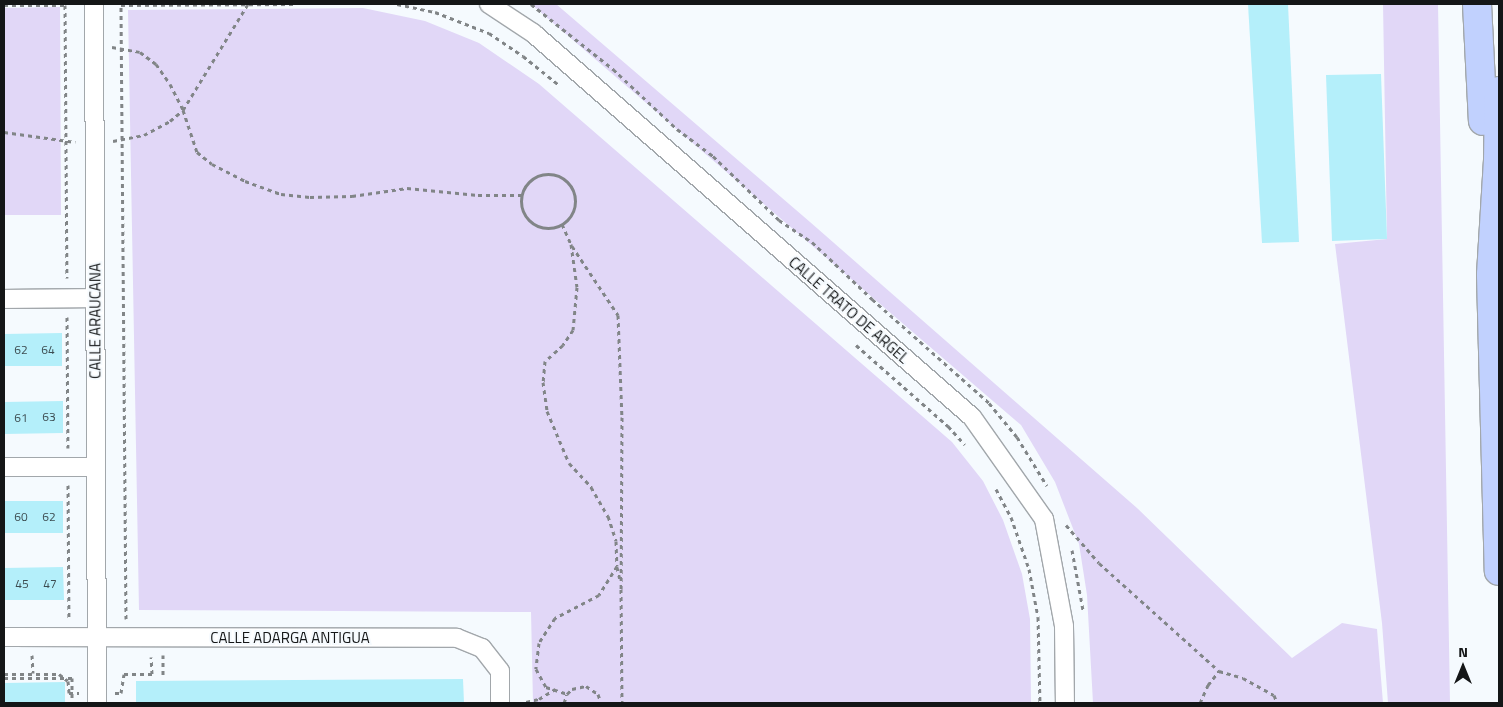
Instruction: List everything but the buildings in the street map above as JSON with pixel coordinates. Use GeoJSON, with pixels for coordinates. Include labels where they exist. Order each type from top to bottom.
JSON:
{"type":"FeatureCollection","features":[{"type":"Feature","properties":{"kind":"highway"},"geometry":{"type":"LineString","coordinates":[[1477,4],[1491,275],[1499,571]]}},
{"type":"Feature","properties":{"kind":"highway"},"geometry":{"type":"LineString","coordinates":[[1491,275],[1499,91]]}},
{"type":"Feature","properties":{"kind":"street","name":"CALLE ARAUCANA"},"geometry":{"type":"LineString","coordinates":[[94,4],[97,703]]}},
{"type":"Feature","properties":{"kind":"street","name":"CALLE TRATO DE ARGEL"},"geometry":{"type":"LineString","coordinates":[[489,4],[533,33],[972,417],[1044,519],[1064,626],[1065,703]]}},
{"type":"Feature","properties":{"kind":"street"},"geometry":{"type":"LineString","coordinates":[[4,299],[94,298]]}},
{"type":"Feature","properties":{"kind":"street"},"geometry":{"type":"LineString","coordinates":[[4,467],[95,467]]}},
{"type":"Feature","properties":{"kind":"street","name":"CALLE ADARGA ANTIGUA"},"geometry":{"type":"LineString","coordinates":[[4,638],[457,638],[482,648],[500,672],[500,703]]}},
{"type":"Feature","properties":{"kind":"path"},"geometry":{"type":"LineString","coordinates":[[4,132],[94,145],[144,135],[183,110],[248,4]]}},
{"type":"Feature","properties":{"kind":"path"},"geometry":{"type":"LineString","coordinates":[[134,619],[126,619],[121,5],[295,4]]}},
{"type":"Feature","properties":{"kind":"path"},"geometry":{"type":"LineString","coordinates":[[397,4],[435,12],[489,33],[523,56],[564,89]]}},
{"type":"Feature","properties":{"kind":"path"},"geometry":{"type":"LineString","coordinates":[[65,47],[94,46],[122,48],[140,52],[156,64],[170,84],[183,110],[197,152],[212,164],[245,181],[281,194],[310,197],[352,196],[407,188],[478,195],[521,195]]}},
{"type":"Feature","properties":{"kind":"path"},"geometry":{"type":"LineString","coordinates":[[556,174],[564,178],[574,193],[576,202],[569,218],[562,224],[544,228],[528,220],[520,204],[524,186],[538,175],[556,174]]}},
{"type":"Feature","properties":{"kind":"path"},"geometry":{"type":"LineString","coordinates":[[562,224],[571,244],[618,315],[622,417],[622,703]]}},
{"type":"Feature","properties":{"kind":"path"},"geometry":{"type":"LineString","coordinates":[[571,244],[577,288],[573,330],[563,345],[545,361],[543,382],[547,411],[569,463],[591,487],[608,516],[616,542],[616,566],[621,589]]}},
{"type":"Feature","properties":{"kind":"path"},"geometry":{"type":"LineString","coordinates":[[853,342],[948,426],[967,447]]}},
{"type":"Feature","properties":{"kind":"path"},"geometry":{"type":"LineString","coordinates":[[995,486],[1011,518],[1030,569],[1038,617],[1040,703]]}},
{"type":"Feature","properties":{"kind":"path"},"geometry":{"type":"LineString","coordinates":[[1064,522],[1099,563],[1219,671],[1243,678],[1274,695],[1277,703]]}},
{"type":"Feature","properties":{"kind":"path"},"geometry":{"type":"LineString","coordinates":[[567,694],[546,687],[536,669],[539,643],[555,618],[599,595],[616,566]]}},
{"type":"Feature","properties":{"kind":"path"},"geometry":{"type":"LineString","coordinates":[[1200,703],[1208,685],[1219,671]]}},
{"type":"Feature","properties":{"kind":"path"},"geometry":{"type":"LineString","coordinates":[[4,678],[72,678],[72,700]]}},
{"type":"Feature","properties":{"kind":"path"},"geometry":{"type":"LineString","coordinates":[[564,703],[567,694],[572,689],[586,686],[598,694],[601,703]]}},
{"type":"Feature","properties":{"kind":"path"},"geometry":{"type":"LineString","coordinates":[[526,702],[538,699],[556,689]]}},
{"type":"Feature","properties":{"kind":"shaded area"},"geometry":{"type":"Polygon","coordinates":[[[531,4],[556,4],[810,222],[1137,508],[1292,658],[1342,623],[1377,629],[1383,703],[1093,703],[1087,595],[1079,544],[1055,482],[1021,425],[531,4]]]}},
{"type":"Feature","properties":{"kind":"shaded area"},"geometry":{"type":"Polygon","coordinates":[[[1383,4],[1438,4],[1450,703],[1388,703],[1382,623],[1335,244],[1387,239],[1383,4]]]}},
{"type":"Feature","properties":{"kind":"shaded area"},"geometry":{"type":"Polygon","coordinates":[[[60,7],[61,215],[4,215],[4,8],[60,7]]]}},
{"type":"Feature","properties":{"kind":"shaded area"},"geometry":{"type":"Polygon","coordinates":[[[363,8],[425,21],[479,43],[539,84],[952,442],[983,481],[1003,520],[1022,574],[1030,619],[1031,703],[533,703],[531,612],[139,610],[128,10],[363,8]]]}}]}
